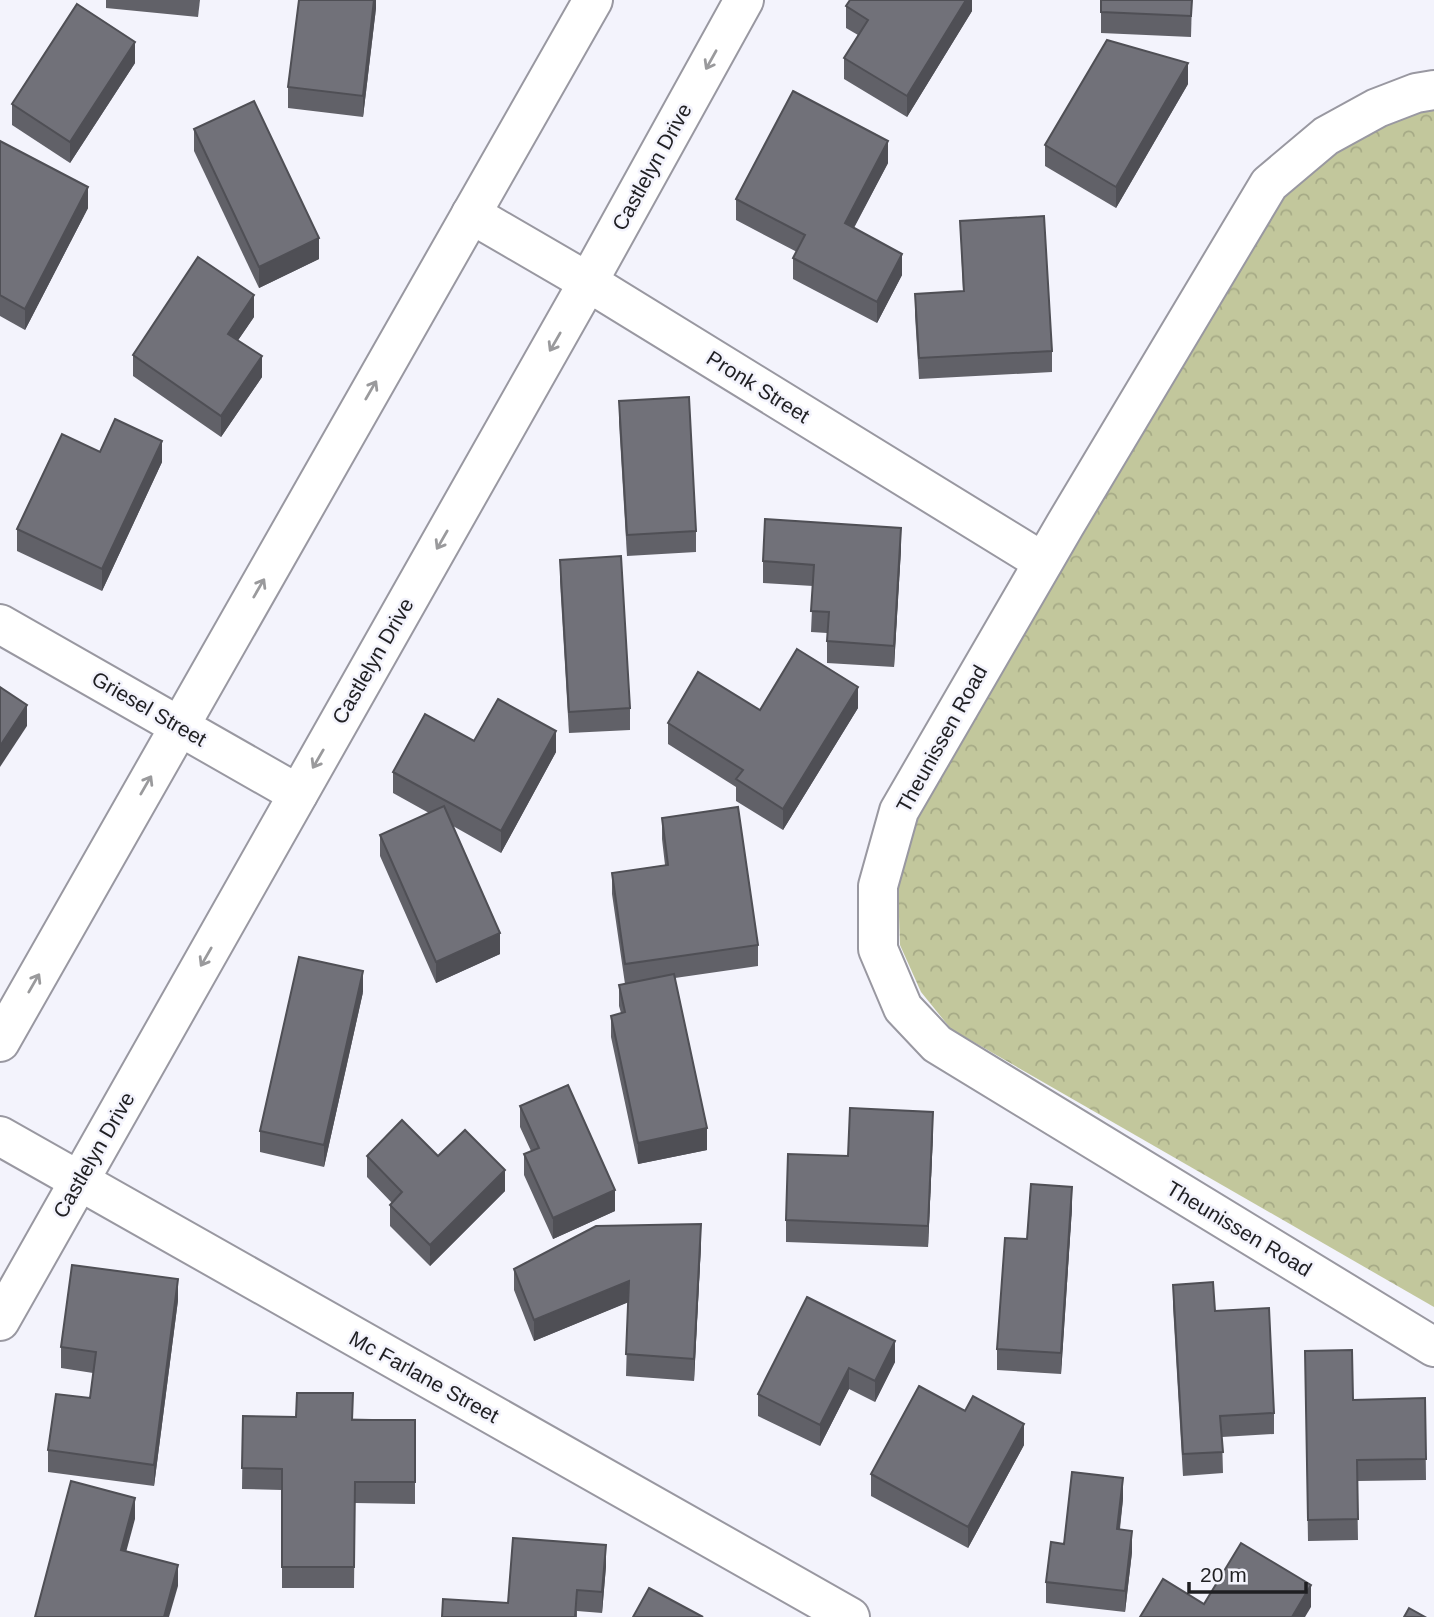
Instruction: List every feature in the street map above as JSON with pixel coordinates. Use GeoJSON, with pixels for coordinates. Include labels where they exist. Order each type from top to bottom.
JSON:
{"type":"FeatureCollection","features":[{"type":"Feature","properties":{"kind":"street"},"geometry":{"type":"LineString","coordinates":[[0,1042],[593,0]]}},
{"type":"Feature","properties":{"kind":"street","name":"Castlelyn Drive"},"geometry":{"type":"LineString","coordinates":[[0,1321],[588,282],[744,0]]}},
{"type":"Feature","properties":{"kind":"street","name":"Theunissen Road"},"geometry":{"type":"LineString","coordinates":[[1434,90],[1416,93],[1377,108],[1326,136],[1269,184],[1043,562],[899,811],[878,886],[878,949],[903,1008],[937,1044],[1434,1347]]}},
{"type":"Feature","properties":{"kind":"street","name":"Pronk Street"},"geometry":{"type":"LineString","coordinates":[[471,214],[588,282],[1043,562]]}},
{"type":"Feature","properties":{"kind":"street","name":"Griesel Street"},"geometry":{"type":"LineString","coordinates":[[0,624],[298,794]]}},
{"type":"Feature","properties":{"kind":"street","name":"Mc Farlane Street"},"geometry":{"type":"LineString","coordinates":[[0,1136],[850,1617]]}},
{"type":"Feature","properties":{"kind":"green space"},"geometry":{"type":"Polygon","coordinates":[[[1434,98],[1434,1307],[951,1029],[921,992],[900,945],[898,888],[915,823],[1282,184],[1351,128],[1434,98]]]}},
{"type":"Feature","properties":{"kind":"building"},"geometry":{"type":"Polygon","coordinates":[[[299,0],[374,0],[363,96],[288,87],[299,0]]]}},
{"type":"Feature","properties":{"kind":"building"},"geometry":{"type":"Polygon","coordinates":[[[850,0],[966,0],[907,96],[844,58],[868,20],[846,6],[850,0]]]}},
{"type":"Feature","properties":{"kind":"building"},"geometry":{"type":"Polygon","coordinates":[[[1101,0],[1192,0],[1191,16],[1101,12],[1101,0]]]}},
{"type":"Feature","properties":{"kind":"building"},"geometry":{"type":"Polygon","coordinates":[[[77,4],[135,42],[70,142],[12,104],[77,4]]]}},
{"type":"Feature","properties":{"kind":"building"},"geometry":{"type":"Polygon","coordinates":[[[1107,40],[1188,63],[1116,187],[1045,145],[1107,40]]]}},
{"type":"Feature","properties":{"kind":"building"},"geometry":{"type":"Polygon","coordinates":[[[793,91],[888,141],[845,223],[902,254],[877,302],[793,258],[805,235],[736,199],[793,91]]]}},
{"type":"Feature","properties":{"kind":"building"},"geometry":{"type":"Polygon","coordinates":[[[254,101],[319,238],[259,267],[194,129],[254,101]]]}},
{"type":"Feature","properties":{"kind":"building"},"geometry":{"type":"Polygon","coordinates":[[[0,141],[88,187],[25,309],[0,295],[0,141]]]}},
{"type":"Feature","properties":{"kind":"building"},"geometry":{"type":"Polygon","coordinates":[[[1044,216],[1052,351],[919,358],[915,294],[964,291],[960,221],[1044,216]]]}},
{"type":"Feature","properties":{"kind":"building"},"geometry":{"type":"Polygon","coordinates":[[[198,257],[254,295],[228,334],[262,356],[221,416],[133,355],[198,257]]]}},
{"type":"Feature","properties":{"kind":"building"},"geometry":{"type":"Polygon","coordinates":[[[689,397],[696,531],[627,535],[619,401],[689,397]]]}},
{"type":"Feature","properties":{"kind":"building"},"geometry":{"type":"Polygon","coordinates":[[[115,419],[162,441],[102,569],[17,529],[62,434],[100,452],[115,419]]]}},
{"type":"Feature","properties":{"kind":"building"},"geometry":{"type":"Polygon","coordinates":[[[765,519],[901,528],[894,646],[827,641],[829,612],[811,611],[814,565],[763,561],[765,519]]]}},
{"type":"Feature","properties":{"kind":"building"},"geometry":{"type":"Polygon","coordinates":[[[621,556],[630,708],[569,712],[560,560],[621,556]]]}},
{"type":"Feature","properties":{"kind":"building"},"geometry":{"type":"Polygon","coordinates":[[[797,649],[858,687],[783,809],[736,779],[743,770],[668,723],[698,672],[760,710],[797,649]]]}},
{"type":"Feature","properties":{"kind":"building"},"geometry":{"type":"Polygon","coordinates":[[[0,687],[27,705],[0,746],[0,687]]]}},
{"type":"Feature","properties":{"kind":"building"},"geometry":{"type":"Polygon","coordinates":[[[498,699],[556,731],[501,831],[393,772],[425,714],[474,741],[498,699]]]}},
{"type":"Feature","properties":{"kind":"building"},"geometry":{"type":"Polygon","coordinates":[[[444,806],[500,933],[436,962],[380,835],[444,806]]]}},
{"type":"Feature","properties":{"kind":"building"},"geometry":{"type":"Polygon","coordinates":[[[738,807],[758,945],[625,964],[612,873],[668,865],[662,818],[738,807]]]}},
{"type":"Feature","properties":{"kind":"building"},"geometry":{"type":"Polygon","coordinates":[[[299,957],[363,971],[324,1145],[260,1131],[299,957]]]}},
{"type":"Feature","properties":{"kind":"building"},"geometry":{"type":"Polygon","coordinates":[[[674,974],[707,1128],[638,1143],[611,1016],[625,1012],[619,985],[674,974]]]}},
{"type":"Feature","properties":{"kind":"building"},"geometry":{"type":"Polygon","coordinates":[[[568,1085],[615,1190],[553,1218],[524,1154],[539,1148],[520,1106],[568,1085]]]}},
{"type":"Feature","properties":{"kind":"building"},"geometry":{"type":"Polygon","coordinates":[[[850,1108],[933,1112],[928,1226],[786,1220],[788,1154],[848,1156],[850,1108]]]}},
{"type":"Feature","properties":{"kind":"building"},"geometry":{"type":"Polygon","coordinates":[[[402,1120],[438,1156],[465,1130],[505,1170],[430,1245],[390,1205],[402,1192],[367,1156],[402,1120]]]}},
{"type":"Feature","properties":{"kind":"building"},"geometry":{"type":"Polygon","coordinates":[[[1031,1184],[1072,1187],[1061,1353],[997,1349],[1005,1238],[1027,1239],[1031,1184]]]}},
{"type":"Feature","properties":{"kind":"building"},"geometry":{"type":"Polygon","coordinates":[[[701,1224],[694,1359],[626,1354],[629,1281],[534,1320],[514,1269],[596,1226],[701,1224]]]}},
{"type":"Feature","properties":{"kind":"building"},"geometry":{"type":"Polygon","coordinates":[[[72,1265],[178,1279],[154,1465],[48,1450],[56,1394],[90,1398],[96,1352],[61,1347],[72,1265]]]}},
{"type":"Feature","properties":{"kind":"building"},"geometry":{"type":"Polygon","coordinates":[[[1213,1282],[1215,1311],[1269,1308],[1274,1413],[1220,1416],[1223,1452],[1183,1454],[1173,1285],[1213,1282]]]}},
{"type":"Feature","properties":{"kind":"building"},"geometry":{"type":"Polygon","coordinates":[[[807,1297],[895,1341],[875,1381],[849,1368],[820,1425],[758,1394],[807,1297]]]}},
{"type":"Feature","properties":{"kind":"building"},"geometry":{"type":"Polygon","coordinates":[[[1352,1350],[1353,1400],[1425,1398],[1426,1459],[1357,1460],[1358,1519],[1308,1520],[1305,1351],[1352,1350]]]}},
{"type":"Feature","properties":{"kind":"building"},"geometry":{"type":"Polygon","coordinates":[[[919,1386],[965,1411],[973,1396],[1024,1424],[968,1527],[871,1474],[919,1386]]]}},
{"type":"Feature","properties":{"kind":"building"},"geometry":{"type":"Polygon","coordinates":[[[297,1393],[353,1393],[352,1420],[415,1420],[415,1482],[355,1482],[354,1567],[282,1567],[282,1469],[242,1468],[243,1416],[296,1417],[297,1393]]]}},
{"type":"Feature","properties":{"kind":"building"},"geometry":{"type":"Polygon","coordinates":[[[1072,1472],[1123,1478],[1117,1529],[1132,1531],[1125,1591],[1046,1582],[1051,1542],[1064,1544],[1072,1472]]]}},
{"type":"Feature","properties":{"kind":"building"},"geometry":{"type":"Polygon","coordinates":[[[71,1481],[135,1498],[121,1550],[178,1565],[164,1617],[35,1617],[71,1481]]]}},
{"type":"Feature","properties":{"kind":"building"},"geometry":{"type":"Polygon","coordinates":[[[513,1538],[606,1545],[602,1592],[577,1590],[575,1617],[442,1617],[443,1599],[508,1603],[513,1538]]]}},
{"type":"Feature","properties":{"kind":"building"},"geometry":{"type":"Polygon","coordinates":[[[1241,1543],[1311,1585],[1292,1617],[1140,1617],[1163,1579],[1204,1604],[1241,1543]]]}},
{"type":"Feature","properties":{"kind":"building"},"geometry":{"type":"Polygon","coordinates":[[[649,1588],[703,1617],[633,1617],[649,1588]]]}},
{"type":"Feature","properties":{"kind":"building"},"geometry":{"type":"Polygon","coordinates":[[[1409,1608],[1425,1617],[1404,1617],[1409,1608]]]}}]}
